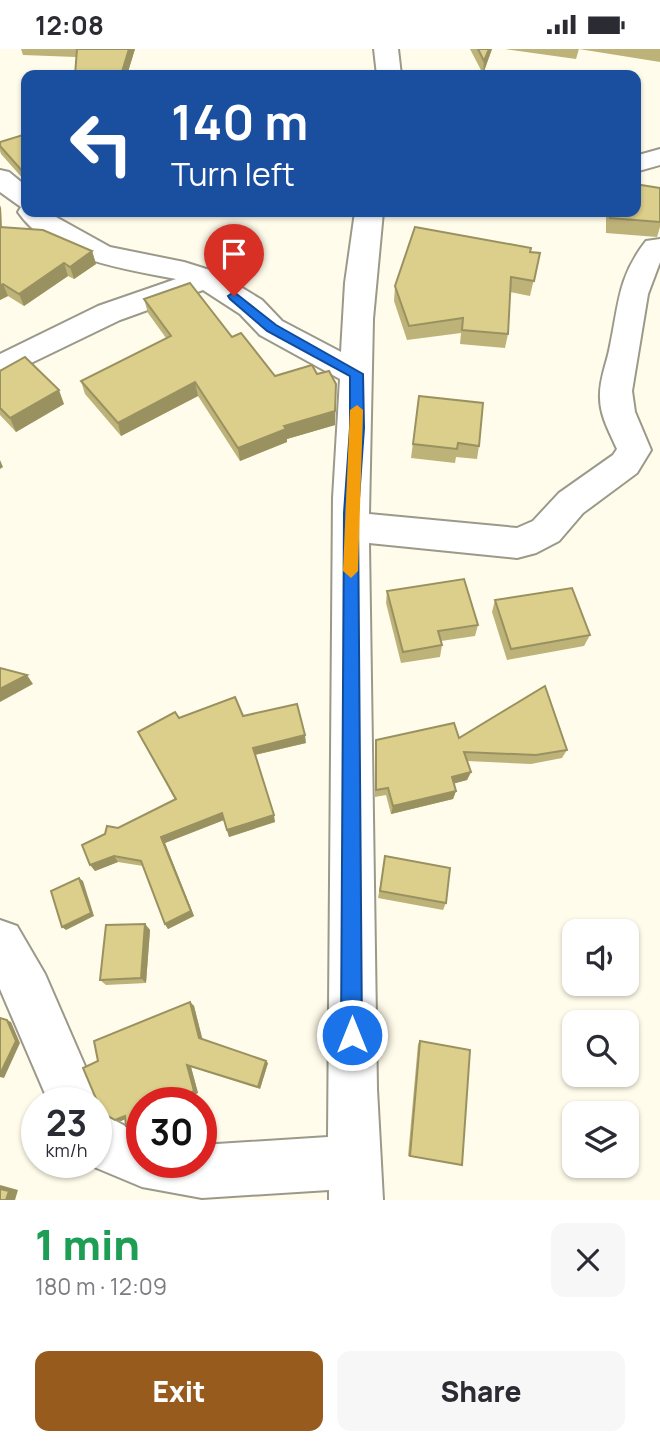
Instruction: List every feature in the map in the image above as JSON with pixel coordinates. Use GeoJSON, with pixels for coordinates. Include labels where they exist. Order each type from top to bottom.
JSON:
{"type":"FeatureCollection","features":[{"type":"Feature","properties":{"kind":"street"},"geometry":{"type":"LineString","coordinates":[[386,49],[388,70]]}},
{"type":"Feature","properties":{"kind":"street"},"geometry":{"type":"LineString","coordinates":[[641,162],[660,156]]}},
{"type":"Feature","properties":{"kind":"street"},"geometry":{"type":"LineString","coordinates":[[0,178],[21,196]]}},
{"type":"Feature","properties":{"kind":"street"},"geometry":{"type":"LineString","coordinates":[[36,217],[41,223],[102,255],[184,271],[206,279],[251,307],[271,328],[356,374]]}},
{"type":"Feature","properties":{"kind":"street"},"geometry":{"type":"LineString","coordinates":[[217,1172],[355,1181],[352,1062],[351,527],[356,374],[366,226],[386,217]]}},
{"type":"Feature","properties":{"kind":"street"},"geometry":{"type":"LineString","coordinates":[[351,527],[517,543],[536,538],[571,503],[647,451],[621,422],[616,397],[634,285],[644,261],[656,247]]}},
{"type":"Feature","properties":{"kind":"street"},"geometry":{"type":"LineString","coordinates":[[0,367],[109,313],[206,279]]}},
{"type":"Feature","properties":{"kind":"street"},"geometry":{"type":"LineString","coordinates":[[0,943],[27,991],[68,1087]]}},
{"type":"Feature","properties":{"kind":"building"},"geometry":{"type":"Polygon","coordinates":[[[77,49],[129,49],[123,70],[75,70],[77,49]]]}},
{"type":"Feature","properties":{"kind":"building"},"geometry":{"type":"Polygon","coordinates":[[[478,49],[489,49],[484,61],[478,49]]]}},
{"type":"Feature","properties":{"kind":"building"},"geometry":{"type":"Polygon","coordinates":[[[21,136],[21,170],[0,146],[0,142],[21,136]]]}},
{"type":"Feature","properties":{"kind":"building"},"geometry":{"type":"Polygon","coordinates":[[[641,185],[660,188],[660,222],[610,218],[641,217],[641,185]]]}},
{"type":"Feature","properties":{"kind":"building"},"geometry":{"type":"Polygon","coordinates":[[[0,227],[43,230],[92,251],[70,267],[64,263],[19,294],[3,284],[0,285],[0,227]]]}},
{"type":"Feature","properties":{"kind":"building"},"geometry":{"type":"Polygon","coordinates":[[[415,227],[531,248],[530,252],[540,253],[534,281],[511,277],[508,334],[462,330],[463,318],[409,326],[395,286],[415,227]]]}},
{"type":"Feature","properties":{"kind":"building"},"geometry":{"type":"Polygon","coordinates":[[[190,283],[232,337],[241,333],[275,376],[312,365],[317,374],[329,371],[336,384],[335,411],[284,426],[286,429],[238,448],[195,382],[118,423],[81,381],[171,336],[144,299],[190,283]]]}},
{"type":"Feature","properties":{"kind":"building"},"geometry":{"type":"Polygon","coordinates":[[[25,357],[59,390],[10,418],[0,408],[0,371],[25,357]]]}},
{"type":"Feature","properties":{"kind":"building"},"geometry":{"type":"Polygon","coordinates":[[[419,396],[483,403],[479,446],[458,443],[457,449],[413,444],[419,396]]]}},
{"type":"Feature","properties":{"kind":"building"},"geometry":{"type":"Polygon","coordinates":[[[464,579],[478,625],[438,631],[442,645],[403,652],[387,591],[464,579]]]}},
{"type":"Feature","properties":{"kind":"building"},"geometry":{"type":"Polygon","coordinates":[[[572,588],[590,635],[511,649],[495,600],[572,588]]]}},
{"type":"Feature","properties":{"kind":"building"},"geometry":{"type":"Polygon","coordinates":[[[0,668],[27,675],[0,689],[0,668]]]}},
{"type":"Feature","properties":{"kind":"building"},"geometry":{"type":"Polygon","coordinates":[[[545,686],[567,750],[536,755],[464,752],[471,772],[452,777],[456,791],[393,806],[388,788],[376,790],[376,740],[454,723],[459,738],[545,686]]]}},
{"type":"Feature","properties":{"kind":"building"},"geometry":{"type":"Polygon","coordinates":[[[235,697],[243,716],[297,704],[305,735],[253,748],[274,815],[227,830],[222,813],[161,837],[191,911],[165,924],[141,861],[114,856],[90,865],[82,845],[105,834],[107,826],[118,828],[176,799],[138,732],[175,712],[179,718],[235,697]]]}},
{"type":"Feature","properties":{"kind":"building"},"geometry":{"type":"Polygon","coordinates":[[[385,856],[450,868],[446,903],[380,891],[385,856]]]}},
{"type":"Feature","properties":{"kind":"building"},"geometry":{"type":"Polygon","coordinates":[[[79,878],[91,913],[62,927],[51,891],[79,878]]]}},
{"type":"Feature","properties":{"kind":"building"},"geometry":{"type":"Polygon","coordinates":[[[145,924],[141,978],[100,980],[106,925],[145,924]]]}},
{"type":"Feature","properties":{"kind":"building"},"geometry":{"type":"Polygon","coordinates":[[[190,1002],[199,1038],[266,1061],[258,1087],[187,1065],[193,1087],[126,1087],[126,1126],[125,1116],[115,1120],[112,1118],[112,1087],[91,1087],[83,1068],[98,1061],[94,1041],[190,1002]]]}},
{"type":"Feature","properties":{"kind":"building"},"geometry":{"type":"Polygon","coordinates":[[[0,1018],[7,1020],[16,1041],[0,1074],[0,1018]]]}},
{"type":"Feature","properties":{"kind":"building"},"geometry":{"type":"Polygon","coordinates":[[[420,1041],[470,1050],[462,1165],[410,1156],[420,1041]]]}},
{"type":"Feature","properties":{"kind":"building"},"geometry":{"type":"Polygon","coordinates":[[[0,1189],[9,1191],[6,1200],[0,1200],[0,1189]]]}},
{"type":"Feature","properties":{"kind":"slow traffic"},"geometry":{"type":"LineString","coordinates":[[351,571],[351,498],[357,410]]}},
{"type":"Feature","properties":{"kind":"route"},"geometry":{"type":"LineString","coordinates":[[234,296],[251,307],[271,328],[356,374],[357,428],[351,498],[352,1035]]}}]}
